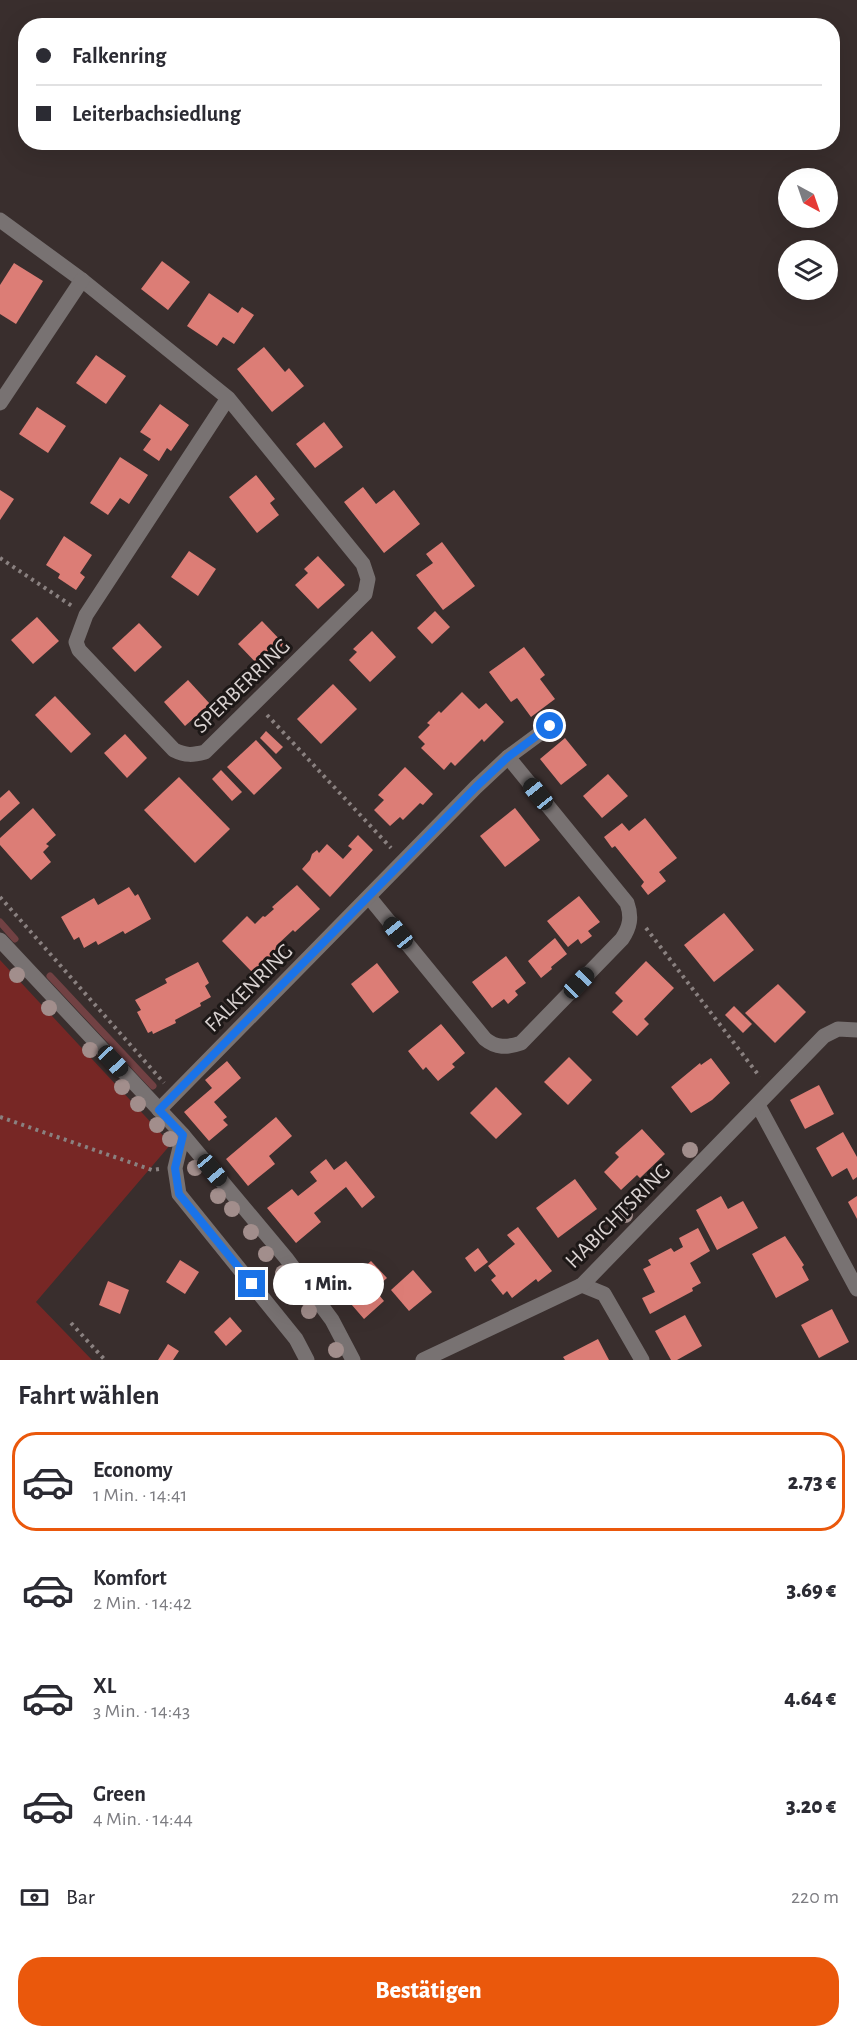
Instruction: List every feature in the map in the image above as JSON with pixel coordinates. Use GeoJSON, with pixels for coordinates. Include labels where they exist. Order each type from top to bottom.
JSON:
{"type":"FeatureCollection","features":[{"type":"Feature","properties":{"kind":"street","name":"SPERBERRING"},"geometry":{"type":"LineString","coordinates":[[0,220],[82,280],[228,398],[363,564],[368,579],[366,594],[206,752],[194,755],[183,754],[174,750],[79,650],[76,642],[86,615],[228,398]]}},
{"type":"Feature","properties":{"kind":"street"},"geometry":{"type":"LineString","coordinates":[[0,403],[82,280]]}},
{"type":"Feature","properties":{"kind":"street","name":"FALKENRING"},"geometry":{"type":"LineString","coordinates":[[159,1110],[476,787],[508,757],[550,726]]}},
{"type":"Feature","properties":{"kind":"street"},"geometry":{"type":"LineString","coordinates":[[369,897],[485,1039],[492,1045],[500,1047],[520,1043],[622,939],[628,930],[630,919],[627,903],[508,757]]}},
{"type":"Feature","properties":{"kind":"street"},"geometry":{"type":"LineString","coordinates":[[0,940],[183,1135],[286,1258],[332,1320],[353,1360]]}},
{"type":"Feature","properties":{"kind":"street","name":"HABICHTSRING"},"geometry":{"type":"LineString","coordinates":[[423,1360],[582,1285],[824,1036],[838,1029],[857,1030]]}},
{"type":"Feature","properties":{"kind":"street"},"geometry":{"type":"LineString","coordinates":[[758,1105],[857,1289]]}},
{"type":"Feature","properties":{"kind":"street"},"geometry":{"type":"LineString","coordinates":[[183,1135],[175,1168],[179,1194],[296,1339],[307,1360]]}},
{"type":"Feature","properties":{"kind":"street"},"geometry":{"type":"LineString","coordinates":[[582,1285],[603,1294],[642,1360]]}},
{"type":"Feature","properties":{"kind":"path"},"geometry":{"type":"LineString","coordinates":[[0,558],[86,615]]}},
{"type":"Feature","properties":{"kind":"path"},"geometry":{"type":"LineString","coordinates":[[256,702],[404,861]]}},
{"type":"Feature","properties":{"kind":"path"},"geometry":{"type":"LineString","coordinates":[[0,897],[174,1094]]}},
{"type":"Feature","properties":{"kind":"path"},"geometry":{"type":"LineString","coordinates":[[642,923],[771,1092]]}},
{"type":"Feature","properties":{"kind":"path"},"geometry":{"type":"LineString","coordinates":[[0,1117],[152,1170],[175,1168]]}},
{"type":"Feature","properties":{"kind":"path"},"geometry":{"type":"LineString","coordinates":[[70,1323],[105,1360]]}},
{"type":"Feature","properties":{"kind":"shaded area"},"geometry":{"type":"Polygon","coordinates":[[[0,960],[171,1144],[36,1302],[92,1360],[0,1360],[0,960]]]}},
{"type":"Feature","properties":{"kind":"building"},"geometry":{"type":"Polygon","coordinates":[[[162,261],[190,282],[168,310],[141,289],[162,261]]]}},
{"type":"Feature","properties":{"kind":"building"},"geometry":{"type":"Polygon","coordinates":[[[14,263],[43,281],[16,324],[0,314],[0,285],[14,263]]]}},
{"type":"Feature","properties":{"kind":"building"},"geometry":{"type":"Polygon","coordinates":[[[209,293],[238,313],[242,307],[254,315],[234,344],[223,337],[217,346],[187,326],[209,293]]]}},
{"type":"Feature","properties":{"kind":"building"},"geometry":{"type":"Polygon","coordinates":[[[264,347],[285,372],[289,368],[304,386],[272,412],[237,369],[264,347]]]}},
{"type":"Feature","properties":{"kind":"building"},"geometry":{"type":"Polygon","coordinates":[[[96,355],[126,376],[106,404],[76,383],[96,355]]]}},
{"type":"Feature","properties":{"kind":"building"},"geometry":{"type":"Polygon","coordinates":[[[160,404],[189,425],[171,451],[167,448],[159,461],[143,450],[151,439],[140,432],[160,404]]]}},
{"type":"Feature","properties":{"kind":"building"},"geometry":{"type":"Polygon","coordinates":[[[37,407],[66,426],[48,453],[19,434],[37,407]]]}},
{"type":"Feature","properties":{"kind":"building"},"geometry":{"type":"Polygon","coordinates":[[[324,422],[343,447],[315,468],[296,444],[324,422]]]}},
{"type":"Feature","properties":{"kind":"building"},"geometry":{"type":"Polygon","coordinates":[[[120,457],[148,475],[129,504],[120,498],[108,515],[90,503],[120,457]]]}},
{"type":"Feature","properties":{"kind":"building"},"geometry":{"type":"Polygon","coordinates":[[[256,475],[275,499],[270,503],[279,515],[257,533],[229,497],[256,475]]]}},
{"type":"Feature","properties":{"kind":"building"},"geometry":{"type":"Polygon","coordinates":[[[363,487],[376,504],[394,490],[420,524],[384,553],[344,502],[363,487]]]}},
{"type":"Feature","properties":{"kind":"building"},"geometry":{"type":"Polygon","coordinates":[[[0,490],[14,499],[0,520],[0,490]]]}},
{"type":"Feature","properties":{"kind":"building"},"geometry":{"type":"Polygon","coordinates":[[[64,536],[92,555],[80,573],[85,577],[76,590],[58,578],[60,574],[46,565],[64,536]]]}},
{"type":"Feature","properties":{"kind":"building"},"geometry":{"type":"Polygon","coordinates":[[[442,542],[475,586],[443,610],[416,575],[433,563],[426,554],[442,542]]]}},
{"type":"Feature","properties":{"kind":"building"},"geometry":{"type":"Polygon","coordinates":[[[189,551],[216,569],[198,596],[171,577],[189,551]]]}},
{"type":"Feature","properties":{"kind":"building"},"geometry":{"type":"Polygon","coordinates":[[[318,556],[345,585],[318,609],[295,585],[308,573],[304,569],[318,556]]]}},
{"type":"Feature","properties":{"kind":"building"},"geometry":{"type":"Polygon","coordinates":[[[435,611],[450,627],[432,644],[417,628],[435,611]]]}},
{"type":"Feature","properties":{"kind":"building"},"geometry":{"type":"Polygon","coordinates":[[[37,617],[59,641],[33,664],[11,640],[37,617]]]}},
{"type":"Feature","properties":{"kind":"building"},"geometry":{"type":"Polygon","coordinates":[[[262,621],[284,644],[260,667],[238,644],[262,621]]]}},
{"type":"Feature","properties":{"kind":"building"},"geometry":{"type":"Polygon","coordinates":[[[139,623],[162,647],[135,672],[112,648],[139,623]]]}},
{"type":"Feature","properties":{"kind":"building"},"geometry":{"type":"Polygon","coordinates":[[[372,631],[396,657],[370,682],[349,660],[357,652],[353,649],[372,631]]]}},
{"type":"Feature","properties":{"kind":"building"},"geometry":{"type":"Polygon","coordinates":[[[524,647],[545,675],[540,679],[555,699],[531,717],[517,698],[511,702],[489,672],[524,647]]]}},
{"type":"Feature","properties":{"kind":"building"},"geometry":{"type":"Polygon","coordinates":[[[188,680],[210,704],[185,726],[164,702],[188,680]]]}},
{"type":"Feature","properties":{"kind":"building"},"geometry":{"type":"Polygon","coordinates":[[[333,684],[357,709],[321,744],[297,719],[333,684]]]}},
{"type":"Feature","properties":{"kind":"building"},"geometry":{"type":"Polygon","coordinates":[[[462,692],[479,709],[486,703],[504,722],[484,742],[482,739],[455,766],[451,762],[444,770],[421,748],[425,744],[418,737],[430,725],[427,723],[462,692]]]}},
{"type":"Feature","properties":{"kind":"building"},"geometry":{"type":"Polygon","coordinates":[[[55,696],[91,734],[71,753],[35,715],[55,696]]]}},
{"type":"Feature","properties":{"kind":"building"},"geometry":{"type":"Polygon","coordinates":[[[266,731],[283,747],[276,754],[260,738],[266,731]]]}},
{"type":"Feature","properties":{"kind":"building"},"geometry":{"type":"Polygon","coordinates":[[[125,734],[147,758],[127,778],[104,753],[125,734]]]}},
{"type":"Feature","properties":{"kind":"building"},"geometry":{"type":"Polygon","coordinates":[[[565,738],[587,765],[561,785],[540,759],[565,738]]]}},
{"type":"Feature","properties":{"kind":"building"},"geometry":{"type":"Polygon","coordinates":[[[256,740],[282,768],[254,795],[227,767],[256,740]]]}},
{"type":"Feature","properties":{"kind":"building"},"geometry":{"type":"Polygon","coordinates":[[[405,767],[433,794],[403,820],[400,817],[390,826],[374,810],[384,800],[378,795],[405,767]]]}},
{"type":"Feature","properties":{"kind":"building"},"geometry":{"type":"Polygon","coordinates":[[[221,770],[242,792],[232,801],[212,779],[221,770]]]}},
{"type":"Feature","properties":{"kind":"building"},"geometry":{"type":"Polygon","coordinates":[[[608,774],[628,796],[602,818],[583,796],[608,774]]]}},
{"type":"Feature","properties":{"kind":"building"},"geometry":{"type":"Polygon","coordinates":[[[179,777],[230,829],[195,863],[144,810],[179,777]]]}},
{"type":"Feature","properties":{"kind":"building"},"geometry":{"type":"Polygon","coordinates":[[[9,790],[20,803],[0,821],[0,798],[9,790]]]}},
{"type":"Feature","properties":{"kind":"building"},"geometry":{"type":"Polygon","coordinates":[[[33,808],[56,835],[46,844],[49,846],[43,852],[51,862],[31,880],[0,845],[0,838],[33,808]]]}},
{"type":"Feature","properties":{"kind":"building"},"geometry":{"type":"Polygon","coordinates":[[[515,808],[540,840],[505,867],[480,836],[515,808]]]}},
{"type":"Feature","properties":{"kind":"building"},"geometry":{"type":"Polygon","coordinates":[[[645,818],[677,858],[659,872],[666,881],[648,895],[641,886],[644,882],[615,846],[612,848],[604,837],[622,823],[629,831],[645,818]]]}},
{"type":"Feature","properties":{"kind":"building"},"geometry":{"type":"Polygon","coordinates":[[[358,835],[373,850],[330,897],[302,869],[312,854],[317,850],[319,853],[327,844],[343,859],[352,849],[348,846],[358,835]]]}},
{"type":"Feature","properties":{"kind":"building"},"geometry":{"type":"Polygon","coordinates":[[[297,885],[320,909],[276,946],[279,949],[253,973],[222,941],[247,916],[255,924],[263,916],[265,917],[274,909],[272,907],[297,885]]]}},
{"type":"Feature","properties":{"kind":"building"},"geometry":{"type":"Polygon","coordinates":[[[129,887],[135,896],[138,894],[151,919],[125,934],[123,931],[98,945],[96,941],[84,948],[79,937],[74,940],[61,917],[94,898],[98,905],[129,887]]]}},
{"type":"Feature","properties":{"kind":"building"},"geometry":{"type":"Polygon","coordinates":[[[579,896],[600,922],[588,931],[592,936],[581,944],[578,939],[568,947],[547,921],[579,896]]]}},
{"type":"Feature","properties":{"kind":"building"},"geometry":{"type":"Polygon","coordinates":[[[724,913],[754,950],[714,982],[684,945],[724,913]]]}},
{"type":"Feature","properties":{"kind":"building"},"geometry":{"type":"Polygon","coordinates":[[[555,938],[567,954],[541,978],[528,961],[555,938]]]}},
{"type":"Feature","properties":{"kind":"building"},"geometry":{"type":"Polygon","coordinates":[[[506,956],[526,983],[515,991],[518,995],[508,1004],[504,999],[492,1008],[472,982],[506,956]]]}},
{"type":"Feature","properties":{"kind":"building"},"geometry":{"type":"Polygon","coordinates":[[[646,961],[674,988],[644,1019],[649,1024],[637,1036],[612,1012],[623,1001],[615,993],[646,961]]]}},
{"type":"Feature","properties":{"kind":"building"},"geometry":{"type":"Polygon","coordinates":[[[198,962],[209,983],[205,986],[211,997],[200,1003],[201,1006],[175,1020],[176,1023],[153,1034],[152,1031],[148,1033],[137,1012],[141,1010],[135,1000],[167,983],[165,979],[198,962]]]}},
{"type":"Feature","properties":{"kind":"building"},"geometry":{"type":"Polygon","coordinates":[[[377,963],[399,992],[373,1013],[351,984],[377,963]]]}},
{"type":"Feature","properties":{"kind":"building"},"geometry":{"type":"Polygon","coordinates":[[[778,984],[806,1012],[775,1043],[745,1013],[778,984]]]}},
{"type":"Feature","properties":{"kind":"building"},"geometry":{"type":"Polygon","coordinates":[[[734,1006],[752,1024],[743,1033],[725,1015],[734,1006]]]}},
{"type":"Feature","properties":{"kind":"building"},"geometry":{"type":"Polygon","coordinates":[[[441,1024],[465,1053],[452,1064],[455,1067],[438,1081],[426,1067],[423,1070],[408,1051],[441,1024]]]}},
{"type":"Feature","properties":{"kind":"building"},"geometry":{"type":"Polygon","coordinates":[[[569,1057],[592,1080],[568,1105],[544,1082],[569,1057]]]}},
{"type":"Feature","properties":{"kind":"building"},"geometry":{"type":"Polygon","coordinates":[[[711,1058],[730,1083],[712,1100],[691,1113],[671,1087],[700,1063],[701,1065],[711,1058]]]}},
{"type":"Feature","properties":{"kind":"building"},"geometry":{"type":"Polygon","coordinates":[[[227,1061],[241,1078],[214,1102],[227,1117],[223,1120],[228,1125],[209,1141],[184,1112],[212,1088],[205,1080],[227,1061]]]}},
{"type":"Feature","properties":{"kind":"building"},"geometry":{"type":"Polygon","coordinates":[[[819,1085],[834,1114],[805,1129],[790,1100],[819,1085]]]}},
{"type":"Feature","properties":{"kind":"building"},"geometry":{"type":"Polygon","coordinates":[[[496,1087],[522,1114],[496,1139],[470,1113],[496,1087]]]}},
{"type":"Feature","properties":{"kind":"building"},"geometry":{"type":"Polygon","coordinates":[[[276,1117],[292,1136],[269,1156],[275,1164],[248,1186],[226,1159],[276,1117]]]}},
{"type":"Feature","properties":{"kind":"building"},"geometry":{"type":"Polygon","coordinates":[[[642,1129],[665,1154],[640,1178],[637,1175],[621,1190],[604,1172],[619,1157],[615,1153],[642,1129]]]}},
{"type":"Feature","properties":{"kind":"building"},"geometry":{"type":"Polygon","coordinates":[[[843,1132],[857,1157],[857,1177],[853,1180],[847,1168],[832,1177],[816,1148],[843,1132]]]}},
{"type":"Feature","properties":{"kind":"building"},"geometry":{"type":"Polygon","coordinates":[[[326,1159],[334,1170],[346,1161],[375,1197],[362,1208],[346,1187],[314,1213],[321,1222],[296,1243],[267,1208],[292,1189],[298,1196],[317,1181],[310,1172],[326,1159]]]}},
{"type":"Feature","properties":{"kind":"building"},"geometry":{"type":"Polygon","coordinates":[[[575,1179],[597,1209],[558,1238],[536,1208],[575,1179]]]}},
{"type":"Feature","properties":{"kind":"building"},"geometry":{"type":"Polygon","coordinates":[[[721,1196],[728,1209],[743,1201],[758,1228],[717,1250],[696,1210],[721,1196]]]}},
{"type":"Feature","properties":{"kind":"building"},"geometry":{"type":"Polygon","coordinates":[[[857,1196],[857,1219],[848,1202],[857,1196]]]}},
{"type":"Feature","properties":{"kind":"building"},"geometry":{"type":"Polygon","coordinates":[[[518,1227],[552,1271],[538,1282],[536,1279],[512,1298],[507,1291],[503,1295],[491,1280],[496,1276],[488,1266],[515,1244],[507,1235],[518,1227]]]}},
{"type":"Feature","properties":{"kind":"building"},"geometry":{"type":"Polygon","coordinates":[[[698,1228],[710,1251],[690,1263],[701,1283],[692,1288],[693,1291],[650,1314],[642,1298],[655,1292],[643,1269],[651,1265],[648,1260],[671,1248],[674,1252],[683,1247],[679,1238],[698,1228]]]}},
{"type":"Feature","properties":{"kind":"building"},"geometry":{"type":"Polygon","coordinates":[[[785,1236],[804,1265],[802,1267],[809,1280],[776,1298],[752,1254],[785,1236]]]}},
{"type":"Feature","properties":{"kind":"building"},"geometry":{"type":"Polygon","coordinates":[[[478,1248],[488,1262],[475,1272],[465,1258],[478,1248]]]}},
{"type":"Feature","properties":{"kind":"building"},"geometry":{"type":"Polygon","coordinates":[[[180,1260],[199,1272],[185,1294],[166,1282],[180,1260]]]}},
{"type":"Feature","properties":{"kind":"building"},"geometry":{"type":"Polygon","coordinates":[[[371,1261],[387,1278],[374,1289],[384,1301],[364,1319],[339,1290],[371,1261]]]}},
{"type":"Feature","properties":{"kind":"building"},"geometry":{"type":"Polygon","coordinates":[[[413,1270],[432,1292],[409,1311],[391,1290],[413,1270]]]}},
{"type":"Feature","properties":{"kind":"building"},"geometry":{"type":"Polygon","coordinates":[[[108,1281],[129,1290],[120,1314],[99,1305],[108,1281]]]}},
{"type":"Feature","properties":{"kind":"building"},"geometry":{"type":"Polygon","coordinates":[[[832,1309],[849,1342],[819,1358],[801,1325],[832,1309]]]}},
{"type":"Feature","properties":{"kind":"building"},"geometry":{"type":"Polygon","coordinates":[[[685,1315],[702,1346],[677,1360],[671,1360],[655,1331],[685,1315]]]}},
{"type":"Feature","properties":{"kind":"building"},"geometry":{"type":"Polygon","coordinates":[[[230,1317],[242,1331],[226,1346],[214,1332],[230,1317]]]}},
{"type":"Feature","properties":{"kind":"building"},"geometry":{"type":"Polygon","coordinates":[[[598,1339],[609,1360],[565,1360],[563,1357],[598,1339]]]}},
{"type":"Feature","properties":{"kind":"building"},"geometry":{"type":"Polygon","coordinates":[[[168,1344],[179,1351],[173,1360],[158,1360],[168,1344]]]}},
{"type":"Feature","properties":{"kind":"waterway"},"geometry":{"type":"LineString","coordinates":[[0,922],[15,939]]}},
{"type":"Feature","properties":{"kind":"waterway"},"geometry":{"type":"LineString","coordinates":[[50,976],[153,1086]]}},
{"type":"Feature","properties":{"kind":"route"},"geometry":{"type":"LineString","coordinates":[[252,1284],[179,1194],[175,1168],[183,1135],[159,1110],[476,787],[508,757],[550,726]]}}]}
